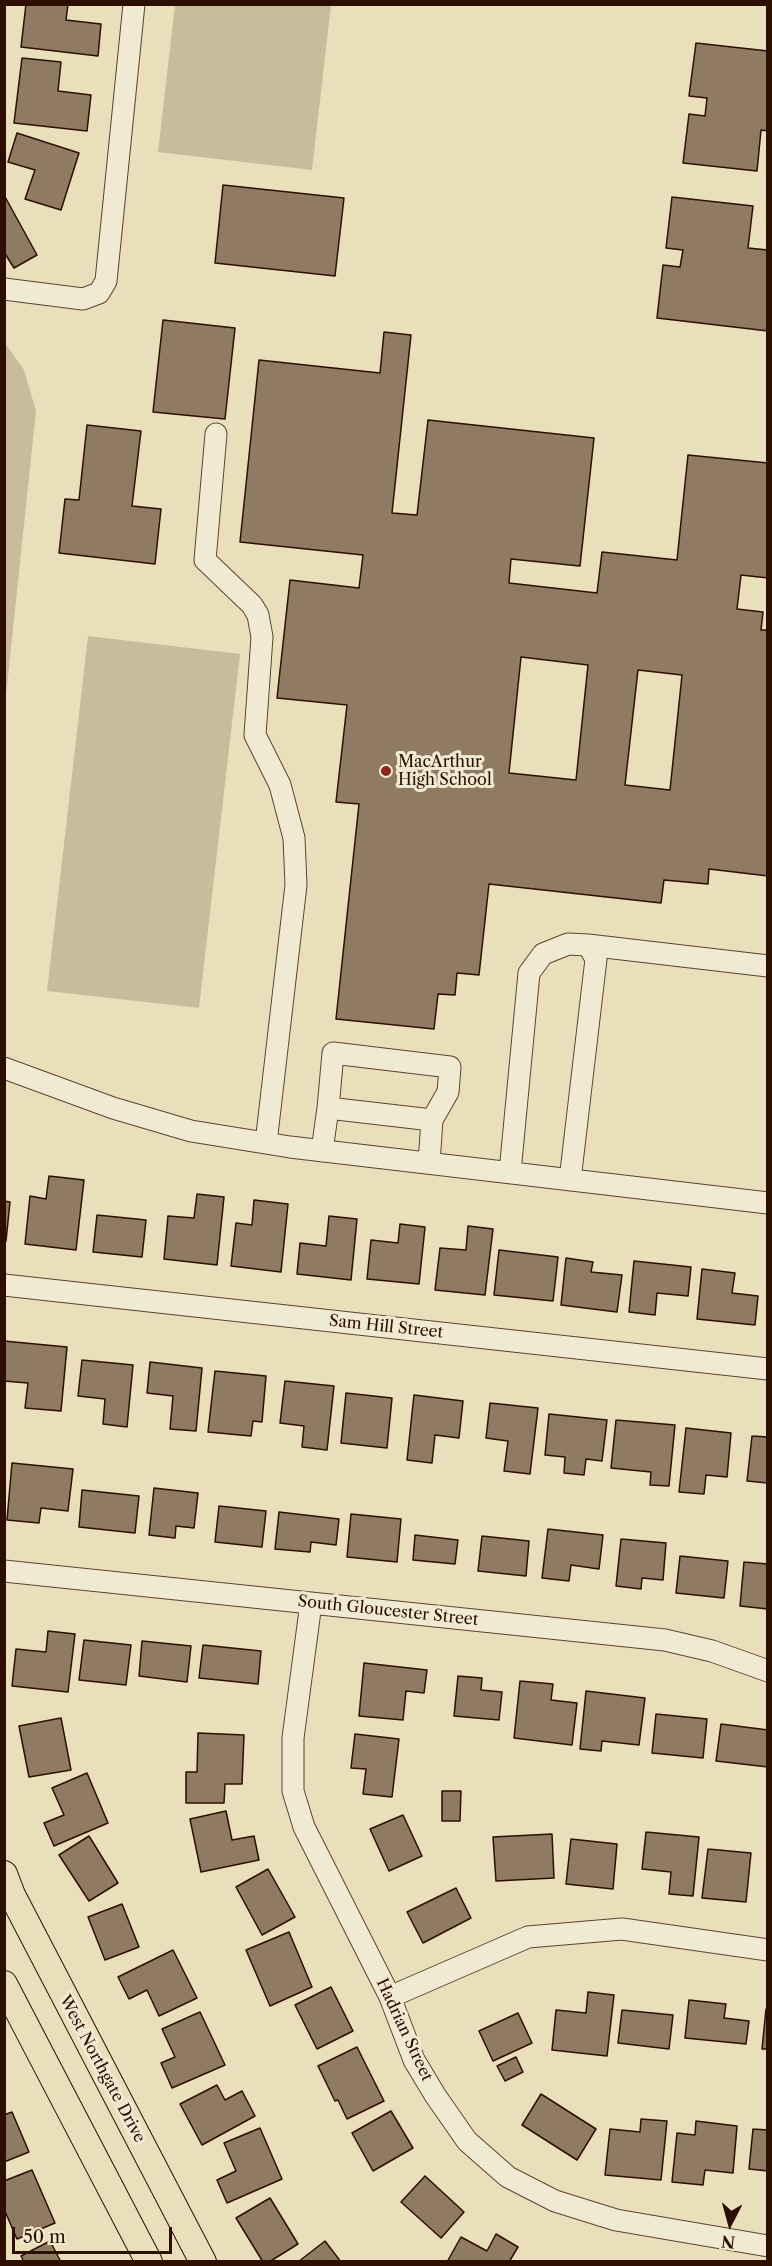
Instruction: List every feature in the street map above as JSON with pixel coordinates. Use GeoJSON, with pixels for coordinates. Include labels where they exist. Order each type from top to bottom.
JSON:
{"type":"FeatureCollection","features":[{"type":"Feature","properties":{"kind":"main road","name":"West Northgate Drive"},"geometry":{"type":"LineString","coordinates":[[7,1889],[203,2262]]}},
{"type":"Feature","properties":{"kind":"main road"},"geometry":{"type":"LineString","coordinates":[[4,1984],[148,2262]]}},
{"type":"Feature","properties":{"kind":"street"},"geometry":{"type":"LineString","coordinates":[[4,289],[82,299],[99,293],[106,281],[134,4]]}},
{"type":"Feature","properties":{"kind":"street"},"geometry":{"type":"LineString","coordinates":[[216,434],[205,560],[252,605],[258,615],[262,637],[255,735],[280,785],[294,838],[296,885],[266,1143]]}},
{"type":"Feature","properties":{"kind":"street"},"geometry":{"type":"LineString","coordinates":[[510,1172],[529,974],[543,954],[568,944],[588,945],[768,966]]}},
{"type":"Feature","properties":{"kind":"street"},"geometry":{"type":"LineString","coordinates":[[570,1179],[596,960],[588,945]]}},
{"type":"Feature","properties":{"kind":"street"},"geometry":{"type":"LineString","coordinates":[[322,1150],[333,1053],[450,1067],[448,1092],[432,1120],[429,1163]]}},
{"type":"Feature","properties":{"kind":"street"},"geometry":{"type":"LineString","coordinates":[[4,1068],[113,1108],[191,1131],[322,1150],[768,1203]]}},
{"type":"Feature","properties":{"kind":"street"},"geometry":{"type":"LineString","coordinates":[[328,1108],[432,1120]]}},
{"type":"Feature","properties":{"kind":"street","name":"Sam Hill Street"},"geometry":{"type":"LineString","coordinates":[[4,1285],[768,1369]]}},
{"type":"Feature","properties":{"kind":"street","name":"South Gloucester Street"},"geometry":{"type":"LineString","coordinates":[[4,1571],[666,1640],[712,1651],[768,1671]]}},
{"type":"Feature","properties":{"kind":"street","name":"Hadrian Street"},"geometry":{"type":"LineString","coordinates":[[311,1603],[293,1738],[293,1791],[304,1827],[390,1997],[414,2060],[467,2141],[508,2177],[555,2201],[616,2220],[768,2246]]}},
{"type":"Feature","properties":{"kind":"street"},"geometry":{"type":"LineString","coordinates":[[390,1997],[528,1937],[622,1929],[768,1950]]}},
{"type":"Feature","properties":{"kind":"shaded area"},"geometry":{"type":"Polygon","coordinates":[[[175,5],[331,5],[312,170],[158,152],[175,5]]]}},
{"type":"Feature","properties":{"kind":"shaded area"},"geometry":{"type":"Polygon","coordinates":[[[5,343],[24,370],[36,411],[5,705],[5,343]]]}},
{"type":"Feature","properties":{"kind":"shaded area"},"geometry":{"type":"Polygon","coordinates":[[[88,636],[240,654],[199,1008],[47,991],[88,636]]]}},
{"type":"Feature","properties":{"kind":"building"},"geometry":{"type":"Polygon","coordinates":[[[26,4],[68,4],[66,20],[101,24],[98,56],[21,47],[26,4]]]}},
{"type":"Feature","properties":{"kind":"building"},"geometry":{"type":"Polygon","coordinates":[[[696,43],[768,51],[768,131],[761,130],[757,171],[683,163],[689,114],[705,116],[707,98],[689,96],[696,43]]]}},
{"type":"Feature","properties":{"kind":"building"},"geometry":{"type":"Polygon","coordinates":[[[22,58],[61,62],[58,91],[91,95],[87,131],[14,123],[22,58]]]}},
{"type":"Feature","properties":{"kind":"building"},"geometry":{"type":"Polygon","coordinates":[[[17,133],[79,153],[61,210],[25,199],[35,170],[8,162],[17,133]]]}},
{"type":"Feature","properties":{"kind":"building"},"geometry":{"type":"Polygon","coordinates":[[[223,185],[344,198],[335,276],[215,263],[223,185]]]}},
{"type":"Feature","properties":{"kind":"building"},"geometry":{"type":"Polygon","coordinates":[[[4,195],[37,255],[14,268],[4,252],[4,195]]]}},
{"type":"Feature","properties":{"kind":"building"},"geometry":{"type":"Polygon","coordinates":[[[672,197],[753,206],[748,248],[768,250],[768,331],[657,318],[663,265],[680,267],[683,250],[666,248],[672,197]]]}},
{"type":"Feature","properties":{"kind":"building"},"geometry":{"type":"Polygon","coordinates":[[[163,320],[235,328],[225,419],[153,412],[163,320]]]}},
{"type":"Feature","properties":{"kind":"building"},"geometry":{"type":"Polygon","coordinates":[[[384,332],[411,335],[392,513],[417,515],[428,420],[594,438],[580,566],[511,559],[509,583],[597,593],[602,552],[677,560],[688,455],[768,463],[768,578],[741,575],[737,609],[763,612],[761,630],[768,630],[768,876],[709,869],[708,884],[664,880],[661,903],[489,884],[479,975],[457,973],[455,995],[438,994],[434,1029],[336,1019],[359,804],[336,802],[347,705],[277,698],[290,580],[359,588],[363,555],[240,542],[259,360],[380,373],[384,332]],[[521,657],[509,773],[576,780],[588,665],[521,657]],[[638,670],[625,785],[670,790],[682,675],[638,670]]]}},
{"type":"Feature","properties":{"kind":"building"},"geometry":{"type":"Polygon","coordinates":[[[87,425],[141,431],[132,506],[161,509],[155,564],[59,553],[65,499],[79,500],[87,425]]]}},
{"type":"Feature","properties":{"kind":"building"},"geometry":{"type":"Polygon","coordinates":[[[49,1176],[84,1180],[76,1250],[25,1244],[30,1196],[46,1199],[49,1176]]]}},
{"type":"Feature","properties":{"kind":"building"},"geometry":{"type":"Polygon","coordinates":[[[197,1194],[224,1197],[217,1265],[164,1259],[168,1216],[194,1218],[197,1194]]]}},
{"type":"Feature","properties":{"kind":"building"},"geometry":{"type":"Polygon","coordinates":[[[254,1200],[288,1204],[281,1272],[231,1266],[236,1223],[252,1225],[254,1200]]]}},
{"type":"Feature","properties":{"kind":"building"},"geometry":{"type":"Polygon","coordinates":[[[4,1201],[10,1202],[6,1241],[4,1240],[4,1201]]]}},
{"type":"Feature","properties":{"kind":"building"},"geometry":{"type":"Polygon","coordinates":[[[97,1215],[146,1220],[142,1257],[93,1252],[97,1215]]]}},
{"type":"Feature","properties":{"kind":"building"},"geometry":{"type":"Polygon","coordinates":[[[329,1216],[357,1219],[351,1280],[297,1274],[300,1243],[326,1246],[329,1216]]]}},
{"type":"Feature","properties":{"kind":"building"},"geometry":{"type":"Polygon","coordinates":[[[400,1224],[425,1227],[419,1284],[367,1279],[371,1240],[398,1243],[400,1224]]]}},
{"type":"Feature","properties":{"kind":"building"},"geometry":{"type":"Polygon","coordinates":[[[468,1226],[493,1229],[485,1295],[435,1290],[440,1248],[466,1250],[468,1226]]]}},
{"type":"Feature","properties":{"kind":"building"},"geometry":{"type":"Polygon","coordinates":[[[499,1250],[558,1257],[553,1301],[494,1295],[499,1250]]]}},
{"type":"Feature","properties":{"kind":"building"},"geometry":{"type":"Polygon","coordinates":[[[566,1258],[593,1262],[591,1272],[622,1275],[617,1312],[561,1305],[566,1258]]]}},
{"type":"Feature","properties":{"kind":"building"},"geometry":{"type":"Polygon","coordinates":[[[634,1261],[691,1267],[688,1296],[657,1293],[655,1315],[629,1312],[634,1261]]]}},
{"type":"Feature","properties":{"kind":"building"},"geometry":{"type":"Polygon","coordinates":[[[702,1269],[735,1273],[732,1293],[758,1296],[755,1325],[697,1319],[702,1269]]]}},
{"type":"Feature","properties":{"kind":"building"},"geometry":{"type":"Polygon","coordinates":[[[4,1341],[67,1347],[61,1411],[25,1408],[28,1383],[4,1381],[4,1341]]]}},
{"type":"Feature","properties":{"kind":"building"},"geometry":{"type":"Polygon","coordinates":[[[82,1360],[133,1365],[127,1427],[103,1424],[105,1399],[78,1396],[82,1360]]]}},
{"type":"Feature","properties":{"kind":"building"},"geometry":{"type":"Polygon","coordinates":[[[150,1362],[202,1368],[196,1431],[170,1429],[173,1396],[147,1393],[150,1362]]]}},
{"type":"Feature","properties":{"kind":"building"},"geometry":{"type":"Polygon","coordinates":[[[215,1371],[266,1376],[262,1422],[253,1421],[251,1436],[208,1432],[215,1371]]]}},
{"type":"Feature","properties":{"kind":"building"},"geometry":{"type":"Polygon","coordinates":[[[285,1381],[334,1386],[327,1450],[302,1447],[304,1426],[280,1423],[285,1381]]]}},
{"type":"Feature","properties":{"kind":"building"},"geometry":{"type":"Polygon","coordinates":[[[346,1393],[392,1398],[387,1448],[341,1443],[346,1393]]]}},
{"type":"Feature","properties":{"kind":"building"},"geometry":{"type":"Polygon","coordinates":[[[414,1395],[463,1401],[459,1438],[435,1435],[432,1463],[407,1460],[414,1395]]]}},
{"type":"Feature","properties":{"kind":"building"},"geometry":{"type":"Polygon","coordinates":[[[490,1403],[538,1408],[530,1474],[504,1471],[508,1441],[486,1438],[490,1403]]]}},
{"type":"Feature","properties":{"kind":"building"},"geometry":{"type":"Polygon","coordinates":[[[549,1414],[607,1420],[602,1461],[586,1459],[584,1475],[564,1473],[565,1457],[545,1455],[549,1414]]]}},
{"type":"Feature","properties":{"kind":"building"},"geometry":{"type":"Polygon","coordinates":[[[616,1420],[675,1425],[669,1486],[650,1485],[651,1472],[611,1468],[616,1420]]]}},
{"type":"Feature","properties":{"kind":"building"},"geometry":{"type":"Polygon","coordinates":[[[686,1428],[731,1433],[727,1477],[706,1475],[704,1494],[679,1492],[686,1428]]]}},
{"type":"Feature","properties":{"kind":"building"},"geometry":{"type":"Polygon","coordinates":[[[752,1436],[768,1437],[768,1483],[747,1481],[752,1436]]]}},
{"type":"Feature","properties":{"kind":"building"},"geometry":{"type":"Polygon","coordinates":[[[12,1463],[73,1469],[68,1511],[41,1508],[39,1523],[7,1520],[12,1463]]]}},
{"type":"Feature","properties":{"kind":"building"},"geometry":{"type":"Polygon","coordinates":[[[154,1488],[198,1493],[194,1528],[176,1526],[175,1538],[149,1535],[154,1488]]]}},
{"type":"Feature","properties":{"kind":"building"},"geometry":{"type":"Polygon","coordinates":[[[82,1490],[139,1496],[135,1533],[79,1527],[82,1490]]]}},
{"type":"Feature","properties":{"kind":"building"},"geometry":{"type":"Polygon","coordinates":[[[219,1506],[266,1511],[262,1547],[215,1542],[219,1506]]]}},
{"type":"Feature","properties":{"kind":"building"},"geometry":{"type":"Polygon","coordinates":[[[279,1512],[339,1519],[336,1545],[311,1542],[310,1552],[275,1549],[279,1512]]]}},
{"type":"Feature","properties":{"kind":"building"},"geometry":{"type":"Polygon","coordinates":[[[351,1514],[401,1519],[397,1562],[347,1557],[351,1514]]]}},
{"type":"Feature","properties":{"kind":"building"},"geometry":{"type":"Polygon","coordinates":[[[548,1529],[603,1535],[599,1569],[571,1565],[569,1581],[542,1578],[548,1529]]]}},
{"type":"Feature","properties":{"kind":"building"},"geometry":{"type":"Polygon","coordinates":[[[415,1535],[458,1540],[455,1564],[413,1560],[415,1535]]]}},
{"type":"Feature","properties":{"kind":"building"},"geometry":{"type":"Polygon","coordinates":[[[482,1536],[529,1541],[526,1576],[478,1571],[482,1536]]]}},
{"type":"Feature","properties":{"kind":"building"},"geometry":{"type":"Polygon","coordinates":[[[621,1539],[666,1543],[663,1580],[642,1578],[641,1589],[616,1586],[621,1539]]]}},
{"type":"Feature","properties":{"kind":"building"},"geometry":{"type":"Polygon","coordinates":[[[680,1556],[728,1561],[724,1598],[676,1593],[680,1556]]]}},
{"type":"Feature","properties":{"kind":"building"},"geometry":{"type":"Polygon","coordinates":[[[744,1562],[768,1564],[768,1609],[740,1606],[744,1562]]]}},
{"type":"Feature","properties":{"kind":"building"},"geometry":{"type":"Polygon","coordinates":[[[48,1631],[75,1634],[68,1692],[12,1686],[16,1649],[46,1652],[48,1631]]]}},
{"type":"Feature","properties":{"kind":"building"},"geometry":{"type":"Polygon","coordinates":[[[84,1640],[131,1645],[126,1685],[79,1680],[84,1640]]]}},
{"type":"Feature","properties":{"kind":"building"},"geometry":{"type":"Polygon","coordinates":[[[142,1641],[191,1646],[187,1682],[139,1676],[142,1641]]]}},
{"type":"Feature","properties":{"kind":"building"},"geometry":{"type":"Polygon","coordinates":[[[203,1645],[261,1651],[258,1684],[199,1678],[203,1645]]]}},
{"type":"Feature","properties":{"kind":"building"},"geometry":{"type":"Polygon","coordinates":[[[364,1663],[427,1670],[424,1693],[406,1691],[403,1720],[359,1716],[364,1663]]]}},
{"type":"Feature","properties":{"kind":"building"},"geometry":{"type":"Polygon","coordinates":[[[458,1676],[482,1678],[481,1690],[502,1692],[499,1720],[454,1716],[458,1676]]]}},
{"type":"Feature","properties":{"kind":"building"},"geometry":{"type":"Polygon","coordinates":[[[520,1681],[553,1684],[551,1700],[577,1703],[572,1745],[514,1738],[520,1681]]]}},
{"type":"Feature","properties":{"kind":"building"},"geometry":{"type":"Polygon","coordinates":[[[586,1691],[645,1698],[639,1745],[602,1741],[601,1751],[580,1749],[586,1691]]]}},
{"type":"Feature","properties":{"kind":"building"},"geometry":{"type":"Polygon","coordinates":[[[656,1714],[707,1719],[703,1758],[652,1753],[656,1714]]]}},
{"type":"Feature","properties":{"kind":"building"},"geometry":{"type":"Polygon","coordinates":[[[61,1718],[71,1770],[29,1777],[19,1726],[61,1718]]]}},
{"type":"Feature","properties":{"kind":"building"},"geometry":{"type":"Polygon","coordinates":[[[721,1724],[768,1730],[768,1767],[716,1761],[721,1724]]]}},
{"type":"Feature","properties":{"kind":"building"},"geometry":{"type":"Polygon","coordinates":[[[198,1733],[244,1735],[242,1784],[225,1784],[224,1803],[186,1803],[186,1772],[197,1772],[198,1733]]]}},
{"type":"Feature","properties":{"kind":"building"},"geometry":{"type":"Polygon","coordinates":[[[355,1734],[399,1739],[392,1797],[363,1794],[366,1769],[351,1768],[355,1734]]]}},
{"type":"Feature","properties":{"kind":"building"},"geometry":{"type":"Polygon","coordinates":[[[87,1773],[108,1823],[54,1846],[44,1823],[64,1815],[52,1788],[87,1773]]]}},
{"type":"Feature","properties":{"kind":"building"},"geometry":{"type":"Polygon","coordinates":[[[442,1791],[461,1791],[460,1821],[442,1821],[442,1791]]]}},
{"type":"Feature","properties":{"kind":"building"},"geometry":{"type":"Polygon","coordinates":[[[226,1811],[232,1840],[254,1836],[259,1860],[201,1872],[190,1819],[226,1811]]]}},
{"type":"Feature","properties":{"kind":"building"},"geometry":{"type":"Polygon","coordinates":[[[403,1815],[422,1856],[389,1871],[370,1829],[403,1815]]]}},
{"type":"Feature","properties":{"kind":"building"},"geometry":{"type":"Polygon","coordinates":[[[646,1832],[699,1837],[693,1896],[669,1894],[671,1872],[642,1869],[646,1832]]]}},
{"type":"Feature","properties":{"kind":"building"},"geometry":{"type":"Polygon","coordinates":[[[552,1834],[554,1878],[496,1881],[493,1837],[552,1834]]]}},
{"type":"Feature","properties":{"kind":"building"},"geometry":{"type":"Polygon","coordinates":[[[89,1836],[118,1883],[89,1901],[59,1855],[89,1836]]]}},
{"type":"Feature","properties":{"kind":"building"},"geometry":{"type":"Polygon","coordinates":[[[571,1839],[617,1844],[613,1889],[566,1884],[571,1839]]]}},
{"type":"Feature","properties":{"kind":"building"},"geometry":{"type":"Polygon","coordinates":[[[708,1849],[751,1853],[746,1902],[702,1898],[708,1849]]]}},
{"type":"Feature","properties":{"kind":"building"},"geometry":{"type":"Polygon","coordinates":[[[268,1869],[295,1917],[262,1935],[236,1887],[268,1869]]]}},
{"type":"Feature","properties":{"kind":"building"},"geometry":{"type":"Polygon","coordinates":[[[456,1888],[471,1918],[423,1943],[407,1912],[456,1888]]]}},
{"type":"Feature","properties":{"kind":"building"},"geometry":{"type":"Polygon","coordinates":[[[122,1904],[139,1947],[105,1960],[88,1917],[122,1904]]]}},
{"type":"Feature","properties":{"kind":"building"},"geometry":{"type":"Polygon","coordinates":[[[289,1932],[312,1987],[270,2006],[246,1950],[289,1932]]]}},
{"type":"Feature","properties":{"kind":"building"},"geometry":{"type":"Polygon","coordinates":[[[173,1950],[197,1998],[159,2016],[147,1990],[129,1999],[118,1977],[173,1950]]]}},
{"type":"Feature","properties":{"kind":"building"},"geometry":{"type":"Polygon","coordinates":[[[331,1987],[353,2031],[317,2049],[295,2005],[331,1987]]]}},
{"type":"Feature","properties":{"kind":"building"},"geometry":{"type":"Polygon","coordinates":[[[588,1992],[614,1995],[607,2056],[552,2050],[556,2010],[586,2013],[588,1992]]]}},
{"type":"Feature","properties":{"kind":"building"},"geometry":{"type":"Polygon","coordinates":[[[689,2000],[726,2004],[724,2018],[749,2021],[746,2044],[685,2038],[689,2000]]]}},
{"type":"Feature","properties":{"kind":"building"},"geometry":{"type":"Polygon","coordinates":[[[766,2009],[768,2009],[768,2049],[762,2049],[766,2009]]]}},
{"type":"Feature","properties":{"kind":"building"},"geometry":{"type":"Polygon","coordinates":[[[622,2010],[673,2015],[669,2049],[618,2043],[622,2010]]]}},
{"type":"Feature","properties":{"kind":"building"},"geometry":{"type":"Polygon","coordinates":[[[200,2012],[225,2065],[172,2088],[161,2063],[175,2057],[162,2029],[200,2012]]]}},
{"type":"Feature","properties":{"kind":"building"},"geometry":{"type":"Polygon","coordinates":[[[518,2013],[532,2043],[493,2061],[479,2031],[518,2013]]]}},
{"type":"Feature","properties":{"kind":"building"},"geometry":{"type":"Polygon","coordinates":[[[357,2047],[384,2101],[347,2119],[338,2100],[335,2101],[318,2066],[357,2047]]]}},
{"type":"Feature","properties":{"kind":"building"},"geometry":{"type":"Polygon","coordinates":[[[516,2057],[523,2072],[505,2081],[497,2066],[516,2057]]]}},
{"type":"Feature","properties":{"kind":"building"},"geometry":{"type":"Polygon","coordinates":[[[217,2085],[225,2100],[242,2091],[255,2116],[202,2145],[180,2104],[217,2085]]]}},
{"type":"Feature","properties":{"kind":"building"},"geometry":{"type":"Polygon","coordinates":[[[541,2094],[596,2129],[577,2160],[522,2125],[541,2094]]]}},
{"type":"Feature","properties":{"kind":"building"},"geometry":{"type":"Polygon","coordinates":[[[391,2111],[413,2148],[373,2171],[352,2133],[391,2111]]]}},
{"type":"Feature","properties":{"kind":"building"},"geometry":{"type":"Polygon","coordinates":[[[12,2112],[29,2152],[4,2162],[4,2115],[12,2112]]]}},
{"type":"Feature","properties":{"kind":"building"},"geometry":{"type":"Polygon","coordinates":[[[641,2119],[667,2121],[661,2180],[605,2175],[610,2129],[640,2132],[641,2119]]]}},
{"type":"Feature","properties":{"kind":"building"},"geometry":{"type":"Polygon","coordinates":[[[696,2121],[737,2126],[733,2173],[705,2170],[703,2185],[672,2182],[677,2133],[695,2135],[696,2121]]]}},
{"type":"Feature","properties":{"kind":"building"},"geometry":{"type":"Polygon","coordinates":[[[260,2128],[282,2179],[227,2203],[217,2180],[236,2171],[224,2143],[260,2128]]]}},
{"type":"Feature","properties":{"kind":"building"},"geometry":{"type":"Polygon","coordinates":[[[753,2129],[768,2130],[768,2171],[749,2169],[753,2129]]]}},
{"type":"Feature","properties":{"kind":"building"},"geometry":{"type":"Polygon","coordinates":[[[32,2170],[55,2223],[17,2239],[4,2209],[4,2181],[32,2170]]]}},
{"type":"Feature","properties":{"kind":"building"},"geometry":{"type":"Polygon","coordinates":[[[425,2176],[464,2212],[441,2238],[401,2202],[425,2176]]]}},
{"type":"Feature","properties":{"kind":"building"},"geometry":{"type":"Polygon","coordinates":[[[270,2198],[298,2244],[269,2262],[263,2262],[236,2218],[270,2198]]]}},
{"type":"Feature","properties":{"kind":"building"},"geometry":{"type":"Polygon","coordinates":[[[496,2234],[518,2247],[509,2262],[447,2262],[461,2237],[487,2251],[496,2234]]]}},
{"type":"Feature","properties":{"kind":"building"},"geometry":{"type":"Polygon","coordinates":[[[50,2241],[61,2262],[24,2262],[21,2256],[50,2241]]]}},
{"type":"Feature","properties":{"kind":"building"},"geometry":{"type":"Polygon","coordinates":[[[325,2241],[341,2262],[298,2262],[325,2241]]]}},
{"type":"Feature","properties":{"kind":"place","name":"MacArthur High School"},"geometry":{"type":"Point","coordinates":[386,771]}}]}
